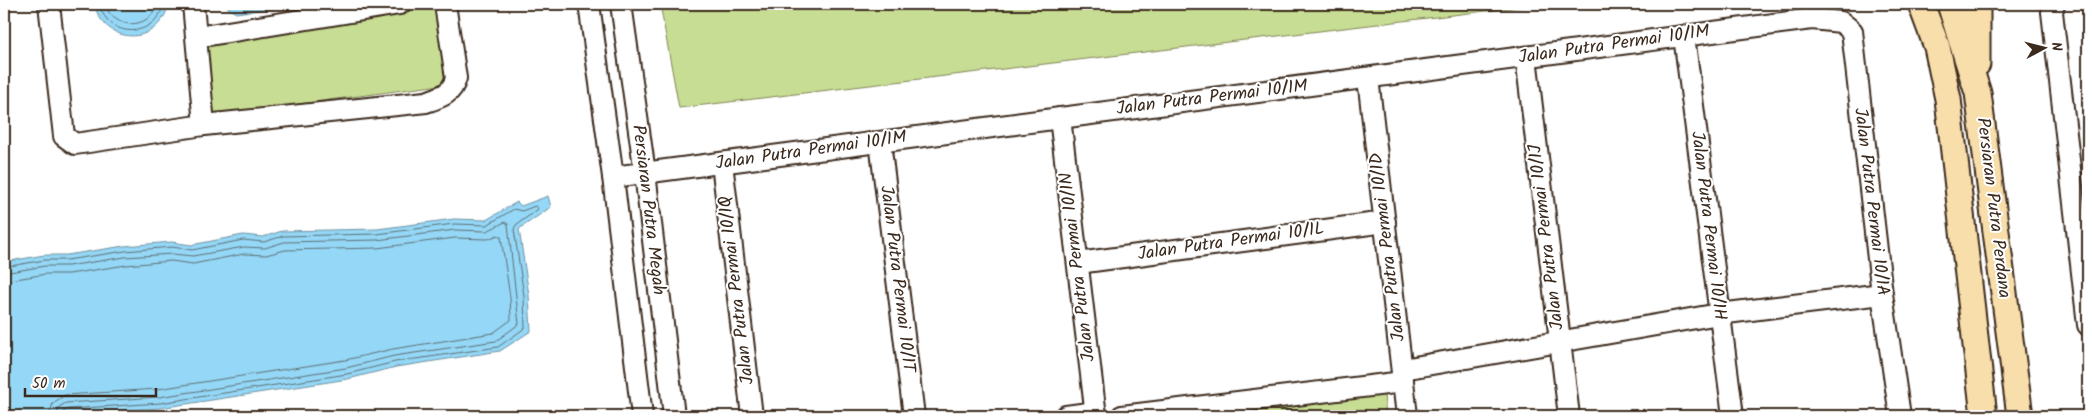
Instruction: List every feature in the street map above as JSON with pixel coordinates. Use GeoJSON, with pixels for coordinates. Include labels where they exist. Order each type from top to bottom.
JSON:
{"type":"FeatureCollection","features":[{"type":"Feature","properties":{"kind":"main road","name":"Persiaran Putra Perdana"},"geometry":{"type":"LineString","coordinates":[[1922,4],[1937,47],[1948,99],[1984,416]]}},
{"type":"Feature","properties":{"kind":"main road","name":"Persiaran Putra Perdana"},"geometry":{"type":"LineString","coordinates":[[1950,4],[1978,94],[2020,416]]}},
{"type":"Feature","properties":{"kind":"main road"},"geometry":{"type":"LineString","coordinates":[[1977,4],[1978,94]]}},
{"type":"Feature","properties":{"kind":"street"},"geometry":{"type":"LineString","coordinates":[[49,4],[64,136],[69,142],[75,144],[204,125],[426,102],[444,96],[454,88],[456,78],[445,4]]}},
{"type":"Feature","properties":{"kind":"street"},"geometry":{"type":"LineString","coordinates":[[193,4],[204,125]]}},
{"type":"Feature","properties":{"kind":"street"},"geometry":{"type":"LineString","coordinates":[[197,37],[400,4]]}},
{"type":"Feature","properties":{"kind":"street","name":"Persiaran Putra Megah"},"geometry":{"type":"LineString","coordinates":[[589,4],[613,177],[642,416]]}},
{"type":"Feature","properties":{"kind":"street","name":"Persiaran Putra Megah"},"geometry":{"type":"LineString","coordinates":[[621,4],[645,173],[674,416]]}},
{"type":"Feature","properties":{"kind":"street"},"geometry":{"type":"LineString","coordinates":[[2054,4],[2052,12],[2084,260],[2088,325]]}},
{"type":"Feature","properties":{"kind":"street","name":"Jalan Putra Permai 10/1M"},"geometry":{"type":"LineString","coordinates":[[613,177],[1812,19]]}},
{"type":"Feature","properties":{"kind":"street","name":"Jalan Putra Permai 10/1A"},"geometry":{"type":"LineString","coordinates":[[1812,19],[1841,22],[1852,31],[1882,294],[1900,416]]}},
{"type":"Feature","properties":{"kind":"street","name":"Jalan Putra Permai 10/1H"},"geometry":{"type":"LineString","coordinates":[[1684,36],[1733,416]]}},
{"type":"Feature","properties":{"kind":"street","name":"Jalan Putra Permai 10/1J"},"geometry":{"type":"LineString","coordinates":[[1526,57],[1569,416]]}},
{"type":"Feature","properties":{"kind":"street","name":"Jalan Putra Permai 10/1D"},"geometry":{"type":"LineString","coordinates":[[1368,78],[1407,416]]}},
{"type":"Feature","properties":{"kind":"street","name":"Jalan Putra Permai 10/1N"},"geometry":{"type":"LineString","coordinates":[[1060,118],[1096,414]]}},
{"type":"Feature","properties":{"kind":"street","name":"Jalan Putra Permai 10/1T"},"geometry":{"type":"LineString","coordinates":[[880,142],[914,416]]}},
{"type":"Feature","properties":{"kind":"street","name":"Jalan Putra Permai 10/1Q"},"geometry":{"type":"LineString","coordinates":[[722,163],[752,416]]}},
{"type":"Feature","properties":{"kind":"street","name":"Jalan Putra Permai 10/1L"},"geometry":{"type":"LineString","coordinates":[[1078,263],[1385,222]]}},
{"type":"Feature","properties":{"kind":"street"},"geometry":{"type":"LineString","coordinates":[[1122,416],[1403,375],[1559,342],[1719,314],[1882,294]]}},
{"type":"Feature","properties":{"kind":"street"},"geometry":{"type":"LineString","coordinates":[[1066,416],[1096,414]]}},
{"type":"Feature","properties":{"kind":"green space"},"geometry":{"type":"Polygon","coordinates":[[[660,4],[1544,4],[679,108],[660,4]]]}},
{"type":"Feature","properties":{"kind":"green space"},"geometry":{"type":"Polygon","coordinates":[[[438,5],[448,84],[210,116],[203,42],[438,5]]]}},
{"type":"Feature","properties":{"kind":"green space"},"geometry":{"type":"Polygon","coordinates":[[[1384,395],[1386,416],[1216,416],[1384,395]]]}},
{"type":"Feature","properties":{"kind":"water"},"geometry":{"type":"Polygon","coordinates":[[[94,4],[169,4],[163,18],[154,28],[143,34],[132,36],[120,34],[109,28],[100,18],[94,4]]]}},
{"type":"Feature","properties":{"kind":"water"},"geometry":{"type":"Polygon","coordinates":[[[226,4],[306,4],[236,13],[229,9],[226,4]]]}},
{"type":"Feature","properties":{"kind":"water"},"geometry":{"type":"Polygon","coordinates":[[[548,196],[551,207],[519,229],[529,295],[531,331],[500,351],[396,367],[348,379],[160,408],[54,416],[4,416],[4,262],[44,255],[67,255],[124,246],[172,242],[191,245],[243,235],[263,237],[282,231],[377,229],[454,219],[486,220],[517,202],[521,206],[548,196]]]}}]}
